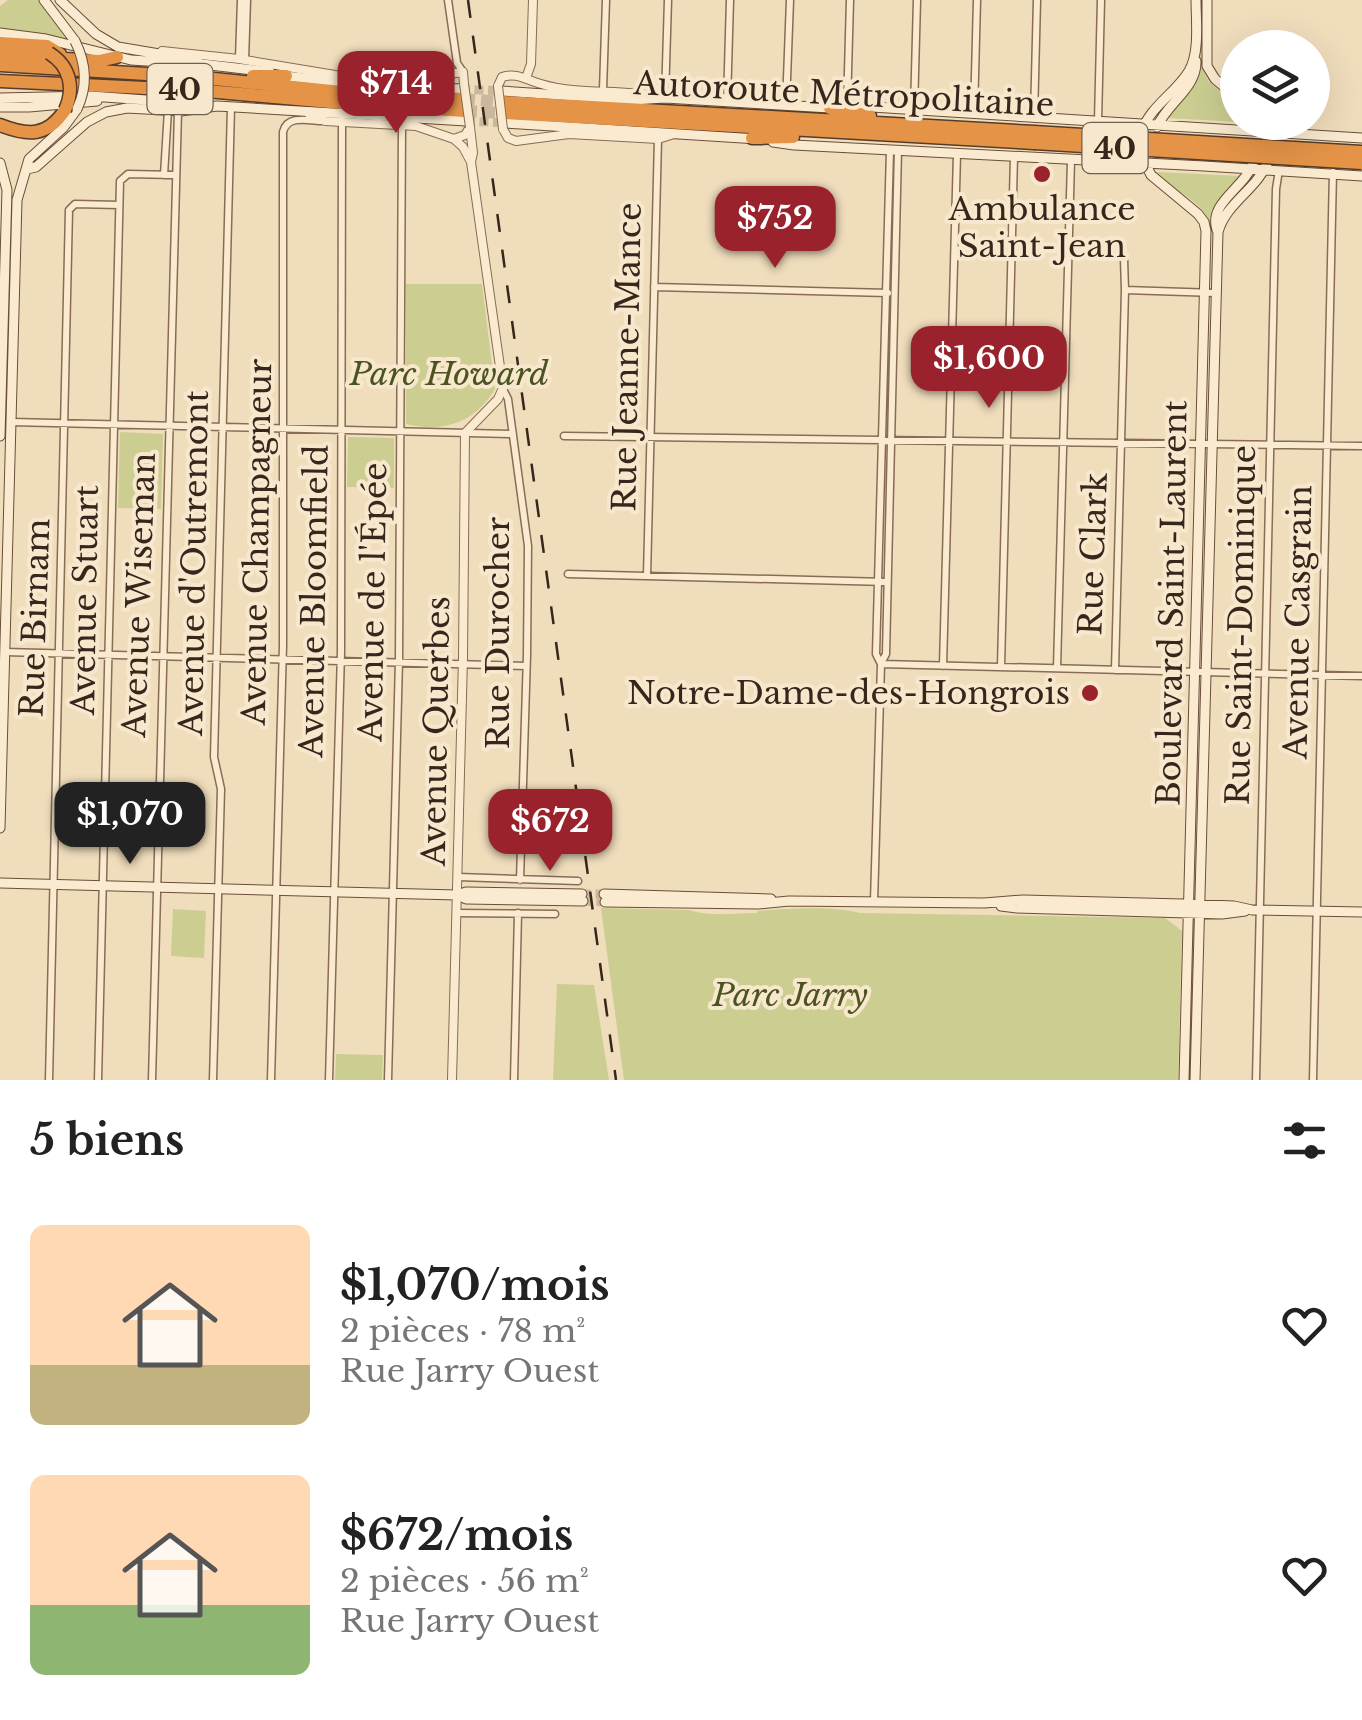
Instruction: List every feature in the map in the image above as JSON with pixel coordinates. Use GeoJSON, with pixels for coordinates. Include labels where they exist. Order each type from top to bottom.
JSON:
{"type":"FeatureCollection","features":[{"type":"Feature","properties":{"kind":"highway"},"geometry":{"type":"LineString","coordinates":[[0,44],[55,53],[69,78],[71,109],[38,132],[19,132],[0,125]]}},
{"type":"Feature","properties":{"kind":"highway"},"geometry":{"type":"LineString","coordinates":[[0,55],[99,60],[117,57]]}},
{"type":"Feature","properties":{"kind":"highway","name":"40"},"geometry":{"type":"LineString","coordinates":[[0,65],[199,70],[465,105]]}},
{"type":"Feature","properties":{"kind":"highway"},"geometry":{"type":"LineString","coordinates":[[199,70],[286,76]]}},
{"type":"Feature","properties":{"kind":"highway","name":"40"},"geometry":{"type":"LineString","coordinates":[[0,80],[465,105]]}},
{"type":"Feature","properties":{"kind":"highway","name":"Autoroute Métropolitaine"},"geometry":{"type":"LineString","coordinates":[[503,107],[1034,131],[1362,152]]}},
{"type":"Feature","properties":{"kind":"highway","name":"Autoroute Métropolitaine"},"geometry":{"type":"LineString","coordinates":[[503,107],[886,135],[1034,131],[1362,163]]}},
{"type":"Feature","properties":{"kind":"highway"},"geometry":{"type":"LineString","coordinates":[[830,108],[922,126]]}},
{"type":"Feature","properties":{"kind":"highway"},"geometry":{"type":"LineString","coordinates":[[752,138],[886,135]]}},
{"type":"Feature","properties":{"kind":"main road"},"geometry":{"type":"LineString","coordinates":[[0,828],[16,200],[30,157],[63,128],[71,109],[83,95],[85,77],[74,41],[44,0]]}},
{"type":"Feature","properties":{"kind":"main road"},"geometry":{"type":"LineString","coordinates":[[1156,130],[1164,113],[1196,74],[1196,0]]}},
{"type":"Feature","properties":{"kind":"main road"},"geometry":{"type":"LineString","coordinates":[[1206,0],[1208,66],[1220,83]]}},
{"type":"Feature","properties":{"kind":"main road"},"geometry":{"type":"LineString","coordinates":[[64,1],[104,41],[118,48],[183,58],[199,70]]}},
{"type":"Feature","properties":{"kind":"main road"},"geometry":{"type":"LineString","coordinates":[[0,33],[199,70]]}},
{"type":"Feature","properties":{"kind":"main road"},"geometry":{"type":"LineString","coordinates":[[1143,129],[1153,110],[1189,70],[1196,43]]}},
{"type":"Feature","properties":{"kind":"main road"},"geometry":{"type":"LineString","coordinates":[[286,76],[348,83],[465,105]]}},
{"type":"Feature","properties":{"kind":"main road"},"geometry":{"type":"LineString","coordinates":[[0,98],[91,96],[301,111],[465,105]]}},
{"type":"Feature","properties":{"kind":"main road"},"geometry":{"type":"LineString","coordinates":[[503,107],[665,98],[974,114],[1034,131],[1098,121],[1143,129],[1220,131]]}},
{"type":"Feature","properties":{"kind":"main road"},"geometry":{"type":"LineString","coordinates":[[0,107],[118,99]]}},
{"type":"Feature","properties":{"kind":"main road"},"geometry":{"type":"LineString","coordinates":[[28,169],[36,167],[87,122],[106,112],[122,108],[173,110],[217,106]]}},
{"type":"Feature","properties":{"kind":"main road"},"geometry":{"type":"LineString","coordinates":[[503,107],[676,133],[788,144],[957,154],[1142,158],[1204,166],[1333,170],[1362,176]]}},
{"type":"Feature","properties":{"kind":"main road"},"geometry":{"type":"LineString","coordinates":[[1330,140],[1362,138]]}},
{"type":"Feature","properties":{"kind":"main road","name":"Boulevard Saint-Laurent"},"geometry":{"type":"LineString","coordinates":[[1142,158],[1151,175],[1204,222],[1206,236],[1212,442],[1200,672]]}},
{"type":"Feature","properties":{"kind":"main road"},"geometry":{"type":"LineString","coordinates":[[0,163],[6,185],[0,436]]}},
{"type":"Feature","properties":{"kind":"main road"},"geometry":{"type":"LineString","coordinates":[[1218,232],[1214,219],[1218,208],[1242,183],[1252,165]]}},
{"type":"Feature","properties":{"kind":"main road"},"geometry":{"type":"LineString","coordinates":[[1218,232],[1225,214],[1267,165]]}},
{"type":"Feature","properties":{"kind":"main road"},"geometry":{"type":"LineString","coordinates":[[0,196],[5,210]]}},
{"type":"Feature","properties":{"kind":"main road","name":"Boulevard Saint-Laurent"},"geometry":{"type":"LineString","coordinates":[[1195,1080],[1200,442],[1218,232]]}},
{"type":"Feature","properties":{"kind":"main road"},"geometry":{"type":"LineString","coordinates":[[0,883],[457,895],[466,899],[582,898]]}},
{"type":"Feature","properties":{"kind":"main road"},"geometry":{"type":"LineString","coordinates":[[604,898],[758,897],[789,901],[984,903],[1017,908],[1194,909],[1233,914],[1256,910],[1362,912]]}},
{"type":"Feature","properties":{"kind":"main road","name":"Boulevard Saint-Laurent"},"geometry":{"type":"LineString","coordinates":[[1184,1080],[1194,909]]}},
{"type":"Feature","properties":{"kind":"street"},"geometry":{"type":"LineString","coordinates":[[242,60],[244,0]]}},
{"type":"Feature","properties":{"kind":"street"},"geometry":{"type":"LineString","coordinates":[[448,0],[457,63],[463,72],[501,393],[465,433]]}},
{"type":"Feature","properties":{"kind":"street"},"geometry":{"type":"LineString","coordinates":[[526,78],[532,64],[533,0]]}},
{"type":"Feature","properties":{"kind":"street"},"geometry":{"type":"LineString","coordinates":[[603,90],[606,0]]}},
{"type":"Feature","properties":{"kind":"street"},"geometry":{"type":"LineString","coordinates":[[668,0],[665,98],[552,87],[516,75],[499,80],[508,138],[516,141],[566,134],[658,139],[676,133]]}},
{"type":"Feature","properties":{"kind":"street"},"geometry":{"type":"LineString","coordinates":[[727,102],[730,0]]}},
{"type":"Feature","properties":{"kind":"street"},"geometry":{"type":"LineString","coordinates":[[786,105],[790,0]]}},
{"type":"Feature","properties":{"kind":"street"},"geometry":{"type":"LineString","coordinates":[[847,107],[850,0]]}},
{"type":"Feature","properties":{"kind":"street"},"geometry":{"type":"LineString","coordinates":[[914,110],[916,0]]}},
{"type":"Feature","properties":{"kind":"street"},"geometry":{"type":"LineString","coordinates":[[974,114],[976,0]]}},
{"type":"Feature","properties":{"kind":"street"},"geometry":{"type":"LineString","coordinates":[[1034,131],[1037,0]]}},
{"type":"Feature","properties":{"kind":"street"},"geometry":{"type":"LineString","coordinates":[[1098,121],[1101,0]]}},
{"type":"Feature","properties":{"kind":"street"},"geometry":{"type":"LineString","coordinates":[[145,52],[187,52],[322,74],[412,79],[463,72]]}},
{"type":"Feature","properties":{"kind":"street"},"geometry":{"type":"LineString","coordinates":[[454,139],[463,137],[465,105]]}},
{"type":"Feature","properties":{"kind":"street","name":"Avenue d'Outremont"},"geometry":{"type":"LineString","coordinates":[[213,1080],[221,785],[214,758],[231,107]]}},
{"type":"Feature","properties":{"kind":"street"},"geometry":{"type":"LineString","coordinates":[[164,174],[173,110]]}},
{"type":"Feature","properties":{"kind":"street","name":"Avenue Wiseman"},"geometry":{"type":"LineString","coordinates":[[152,1080],[176,175],[173,110]]}},
{"type":"Feature","properties":{"kind":"street"},"geometry":{"type":"LineString","coordinates":[[301,111],[325,121],[421,127],[454,139],[471,162]]}},
{"type":"Feature","properties":{"kind":"street","name":"Avenue Champagneur"},"geometry":{"type":"LineString","coordinates":[[271,1080],[282,659],[284,125],[292,120],[325,121]]}},
{"type":"Feature","properties":{"kind":"street","name":"Avenue Bloomfield"},"geometry":{"type":"LineString","coordinates":[[329,1080],[340,660],[342,122]]}},
{"type":"Feature","properties":{"kind":"street","name":"Avenue de l'Épée"},"geometry":{"type":"LineString","coordinates":[[388,1080],[399,662],[402,125]]}},
{"type":"Feature","properties":{"kind":"street","name":"Rue Jeanne-Mance"},"geometry":{"type":"LineString","coordinates":[[647,576],[658,139]]}},
{"type":"Feature","properties":{"kind":"street"},"geometry":{"type":"LineString","coordinates":[[874,902],[880,664],[876,654],[894,150]]}},
{"type":"Feature","properties":{"kind":"street"},"geometry":{"type":"LineString","coordinates":[[944,666],[957,154]]}},
{"type":"Feature","properties":{"kind":"street"},"geometry":{"type":"LineString","coordinates":[[1001,667],[1014,156]]}},
{"type":"Feature","properties":{"kind":"street"},"geometry":{"type":"LineString","coordinates":[[1057,668],[1072,158]]}},
{"type":"Feature","properties":{"kind":"street","name":"Rue Saint-Dominique"},"geometry":{"type":"LineString","coordinates":[[1256,1080],[1256,910],[1279,170]]}},
{"type":"Feature","properties":{"kind":"street","name":"Avenue Casgrain"},"geometry":{"type":"LineString","coordinates":[[1313,1080],[1333,170]]}},
{"type":"Feature","properties":{"kind":"street"},"geometry":{"type":"LineString","coordinates":[[120,205],[120,181],[124,175],[176,175]]}},
{"type":"Feature","properties":{"kind":"street","name":"Rue Birnam"},"geometry":{"type":"LineString","coordinates":[[49,1080],[70,209],[76,204],[120,205]]}},
{"type":"Feature","properties":{"kind":"street","name":"Avenue Stuart"},"geometry":{"type":"LineString","coordinates":[[98,1080],[120,205]]}},
{"type":"Feature","properties":{"kind":"street","name":"Rue Clark"},"geometry":{"type":"LineString","coordinates":[[1115,670],[1124,259]]}},
{"type":"Feature","properties":{"kind":"street"},"geometry":{"type":"LineString","coordinates":[[654,287],[890,293]]}},
{"type":"Feature","properties":{"kind":"street"},"geometry":{"type":"LineString","coordinates":[[1125,290],[1210,292]]}},
{"type":"Feature","properties":{"kind":"street"},"geometry":{"type":"LineString","coordinates":[[880,664],[886,654],[888,582],[890,293]]}},
{"type":"Feature","properties":{"kind":"street","name":"Rue Durocher"},"geometry":{"type":"LineString","coordinates":[[501,393],[508,399],[528,541],[520,880]]}},
{"type":"Feature","properties":{"kind":"street"},"geometry":{"type":"LineString","coordinates":[[12,422],[513,434]]}},
{"type":"Feature","properties":{"kind":"street","name":"Avenue Querbes"},"geometry":{"type":"LineString","coordinates":[[452,1080],[465,433]]}},
{"type":"Feature","properties":{"kind":"street"},"geometry":{"type":"LineString","coordinates":[[564,436],[1362,446]]}},
{"type":"Feature","properties":{"kind":"street"},"geometry":{"type":"LineString","coordinates":[[568,574],[888,582]]}},
{"type":"Feature","properties":{"kind":"street"},"geometry":{"type":"LineString","coordinates":[[5,652],[526,666]]}},
{"type":"Feature","properties":{"kind":"street"},"geometry":{"type":"LineString","coordinates":[[880,664],[1362,676]]}},
{"type":"Feature","properties":{"kind":"street"},"geometry":{"type":"LineString","coordinates":[[458,877],[578,882]]}},
{"type":"Feature","properties":{"kind":"street"},"geometry":{"type":"LineString","coordinates":[[456,912],[555,914]]}},
{"type":"Feature","properties":{"kind":"street"},"geometry":{"type":"LineString","coordinates":[[514,1080],[518,913]]}},
{"type":"Feature","properties":{"kind":"green space"},"geometry":{"type":"Polygon","coordinates":[[[8,0],[39,0],[68,40],[0,29],[0,6],[8,0]]]}},
{"type":"Feature","properties":{"kind":"green space"},"geometry":{"type":"Polygon","coordinates":[[[1201,0],[1202,69],[1220,91],[1220,121],[1166,118],[1198,76],[1201,0]]]}},
{"type":"Feature","properties":{"kind":"green space"},"geometry":{"type":"Polygon","coordinates":[[[1157,172],[1240,176],[1217,203],[1212,215],[1212,235],[1200,207],[1157,172]]]}},
{"type":"Feature","properties":{"kind":"green space","name":"Parc Howard"},"geometry":{"type":"Polygon","coordinates":[[[406,284],[482,284],[495,389],[478,410],[457,423],[433,427],[406,424],[406,284]]]}},
{"type":"Feature","properties":{"kind":"green space"},"geometry":{"type":"Polygon","coordinates":[[[120,432],[163,434],[161,509],[118,508],[120,432]]]}},
{"type":"Feature","properties":{"kind":"green space"},"geometry":{"type":"Polygon","coordinates":[[[348,437],[394,438],[394,488],[347,487],[348,437]]]}},
{"type":"Feature","properties":{"kind":"green space","name":"Parc Jarry"},"geometry":{"type":"Polygon","coordinates":[[[601,908],[714,914],[810,908],[860,913],[1165,918],[1182,931],[1178,1080],[624,1080],[601,908]]]}},
{"type":"Feature","properties":{"kind":"green space"},"geometry":{"type":"Polygon","coordinates":[[[173,909],[206,911],[204,958],[171,956],[173,909]]]}},
{"type":"Feature","properties":{"kind":"green space"},"geometry":{"type":"Polygon","coordinates":[[[557,984],[594,985],[609,1080],[553,1080],[557,984]]]}},
{"type":"Feature","properties":{"kind":"green space"},"geometry":{"type":"Polygon","coordinates":[[[336,1054],[383,1055],[382,1080],[335,1080],[336,1054]]]}},
{"type":"Feature","properties":{"kind":"tunnel"},"geometry":{"type":"LineString","coordinates":[[461,89],[501,91]]}},
{"type":"Feature","properties":{"kind":"tunnel"},"geometry":{"type":"LineString","coordinates":[[463,99],[503,102]]}},
{"type":"Feature","properties":{"kind":"tunnel"},"geometry":{"type":"LineString","coordinates":[[465,111],[504,113]]}},
{"type":"Feature","properties":{"kind":"tunnel"},"geometry":{"type":"LineString","coordinates":[[466,121],[506,123]]}},
{"type":"Feature","properties":{"kind":"tunnel"},"geometry":{"type":"LineString","coordinates":[[582,894],[604,894]]}},
{"type":"Feature","properties":{"kind":"tunnel"},"geometry":{"type":"LineString","coordinates":[[583,901],[605,902]]}},
{"type":"Feature","properties":{"kind":"railway"},"geometry":{"type":"LineString","coordinates":[[468,0],[616,1080]]}},
{"type":"Feature","properties":{"kind":"place","name":"Ambulance Saint-Jean"},"geometry":{"type":"Point","coordinates":[1042,174]}},
{"type":"Feature","properties":{"kind":"place","name":"Notre-Dame-des-Hongrois"},"geometry":{"type":"Point","coordinates":[1090,693]}}]}
